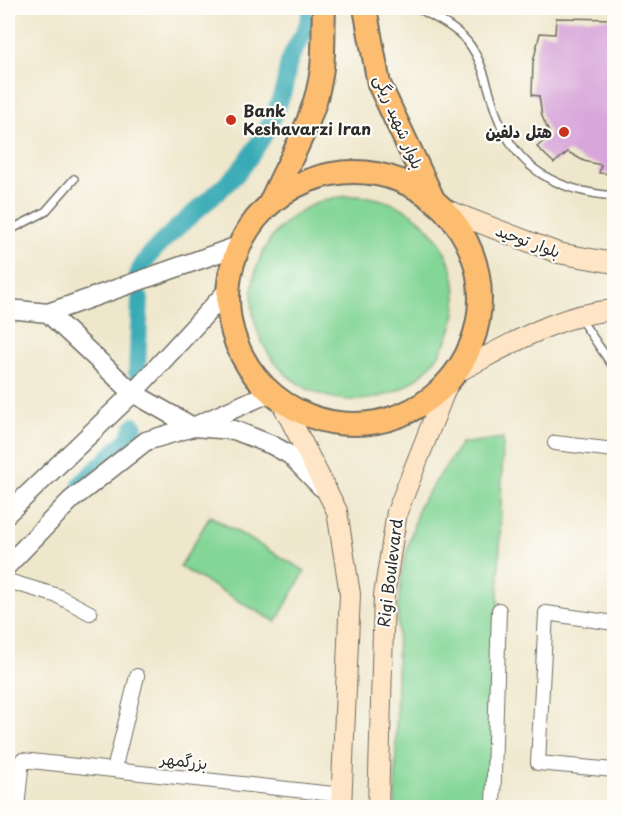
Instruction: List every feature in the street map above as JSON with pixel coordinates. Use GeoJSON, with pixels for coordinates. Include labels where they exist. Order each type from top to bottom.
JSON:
{"type":"FeatureCollection","features":[{"type":"Feature","properties":{"kind":"highway"},"geometry":{"type":"LineString","coordinates":[[270,203],[298,143],[314,100],[322,70],[324,8]]}},
{"type":"Feature","properties":{"kind":"highway","name":"بلوار شهید ریگی"},"geometry":{"type":"LineString","coordinates":[[364,8],[380,84],[438,204]]}},
{"type":"Feature","properties":{"kind":"highway"},"geometry":{"type":"LineString","coordinates":[[351,172],[380,174],[408,183],[438,204],[456,222],[473,253],[481,288],[479,323],[467,357],[453,378],[420,406],[377,422],[350,425],[314,418],[275,398],[247,366],[232,336],[227,291],[230,268],[249,226],[270,203],[294,186],[322,176],[351,172]]}},
{"type":"Feature","properties":{"kind":"main road","name":"بلوار توحید"},"geometry":{"type":"LineString","coordinates":[[438,204],[558,253],[615,263]]}},
{"type":"Feature","properties":{"kind":"main road"},"geometry":{"type":"LineString","coordinates":[[453,378],[547,326],[578,315],[615,310]]}},
{"type":"Feature","properties":{"kind":"main road","name":"Rigi Boulevard"},"geometry":{"type":"LineString","coordinates":[[378,807],[384,595],[397,512],[453,378]]}},
{"type":"Feature","properties":{"kind":"main road"},"geometry":{"type":"LineString","coordinates":[[275,398],[309,452],[337,511],[350,594],[342,801]]}},
{"type":"Feature","properties":{"kind":"street"},"geometry":{"type":"LineString","coordinates":[[8,309],[48,313],[238,246]]}},
{"type":"Feature","properties":{"kind":"street"},"geometry":{"type":"LineString","coordinates":[[8,513],[133,393],[227,291]]}},
{"type":"Feature","properties":{"kind":"street"},"geometry":{"type":"LineString","coordinates":[[48,313],[133,393],[193,427],[234,430],[272,445],[310,473],[328,495]]}},
{"type":"Feature","properties":{"kind":"street"},"geometry":{"type":"LineString","coordinates":[[8,565],[71,500],[146,441],[275,398]]}},
{"type":"Feature","properties":{"kind":"street"},"geometry":{"type":"LineString","coordinates":[[555,443],[615,450]]}},
{"type":"Feature","properties":{"kind":"street"},"geometry":{"type":"LineString","coordinates":[[8,581],[58,596],[90,612]]}},
{"type":"Feature","properties":{"kind":"street"},"geometry":{"type":"LineString","coordinates":[[493,807],[499,610]]}},
{"type":"Feature","properties":{"kind":"street"},"geometry":{"type":"LineString","coordinates":[[615,623],[546,613],[538,763],[615,770]]}},
{"type":"Feature","properties":{"kind":"street"},"geometry":{"type":"LineString","coordinates":[[114,770],[137,676]]}},
{"type":"Feature","properties":{"kind":"street","name":"بزرگمهر"},"geometry":{"type":"LineString","coordinates":[[17,807],[22,760],[342,801]]}},
{"type":"Feature","properties":{"kind":"lane"},"geometry":{"type":"LineString","coordinates":[[418,8],[469,43],[485,75],[505,132],[529,165],[558,184],[585,193],[615,196]]}},
{"type":"Feature","properties":{"kind":"lane"},"geometry":{"type":"LineString","coordinates":[[8,231],[45,213],[74,178]]}},
{"type":"Feature","properties":{"kind":"lane"},"geometry":{"type":"LineString","coordinates":[[578,315],[615,368]]}},
{"type":"Feature","properties":{"kind":"green space"},"geometry":{"type":"Polygon","coordinates":[[[354,196],[374,198],[402,208],[419,219],[433,233],[448,259],[454,278],[456,298],[454,318],[444,346],[433,363],[419,377],[393,392],[374,398],[354,400],[334,398],[306,388],[289,377],[275,363],[260,337],[254,318],[252,298],[254,278],[264,250],[275,233],[289,219],[315,204],[334,198],[354,196]]]}},
{"type":"Feature","properties":{"kind":"green space"},"geometry":{"type":"Polygon","coordinates":[[[503,438],[492,807],[395,808],[398,607],[403,566],[419,506],[461,444],[503,438]]]}},
{"type":"Feature","properties":{"kind":"green space"},"geometry":{"type":"Polygon","coordinates":[[[210,516],[305,571],[276,622],[180,567],[210,516]]]}},
{"type":"Feature","properties":{"kind":"building"},"geometry":{"type":"Polygon","coordinates":[[[556,18],[615,19],[615,174],[599,173],[601,165],[584,161],[568,152],[554,163],[537,147],[550,135],[542,116],[539,96],[532,95],[533,62],[540,33],[555,34],[556,18]]]}},
{"type":"Feature","properties":{"kind":"waterway"},"geometry":{"type":"LineString","coordinates":[[138,275],[143,264],[154,251],[230,181],[259,143],[278,104],[289,62],[308,23],[311,8]]}},
{"type":"Feature","properties":{"kind":"waterway"},"geometry":{"type":"LineString","coordinates":[[137,372],[140,299]]}},
{"type":"Feature","properties":{"kind":"waterway"},"geometry":{"type":"LineString","coordinates":[[81,484],[127,440],[134,426]]}},
{"type":"Feature","properties":{"kind":"place","name":"Bank Keshavarzi Iran"},"geometry":{"type":"Point","coordinates":[231,120]}},
{"type":"Feature","properties":{"kind":"place","name":"هتل دلفین"},"geometry":{"type":"Point","coordinates":[564,132]}}]}
